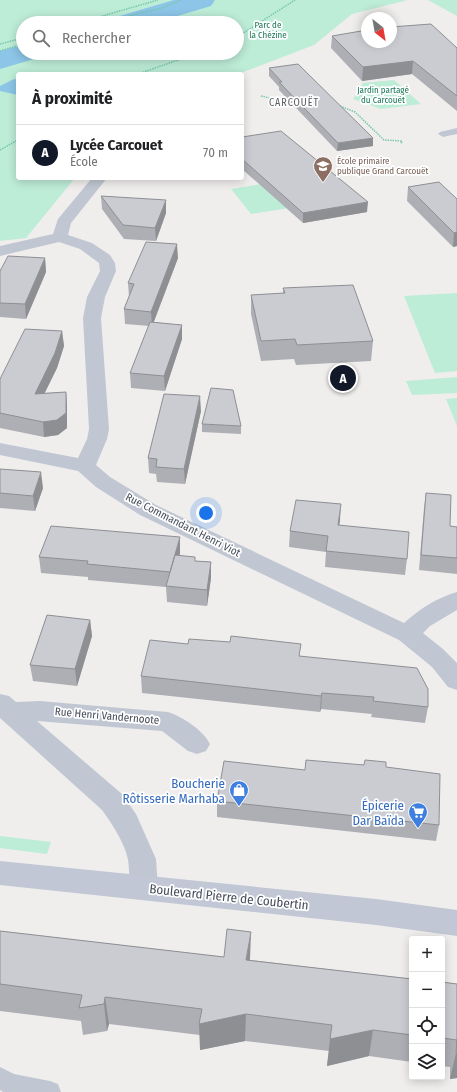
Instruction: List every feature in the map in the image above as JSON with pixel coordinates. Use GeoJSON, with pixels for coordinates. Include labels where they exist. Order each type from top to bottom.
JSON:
{"type":"FeatureCollection","features":[{"type":"Feature","properties":{"kind":"street"},"geometry":{"type":"LineString","coordinates":[[60,237],[62,222],[98,180]]}},
{"type":"Feature","properties":{"kind":"street"},"geometry":{"type":"LineString","coordinates":[[0,252],[60,237],[86,246],[99,253],[107,263],[108,271],[93,308],[92,318],[99,429],[97,439],[85,466],[0,449]]}},
{"type":"Feature","properties":{"kind":"street","name":"Rue Commandant Henri Viot"},"geometry":{"type":"LineString","coordinates":[[85,466],[103,482],[148,510],[407,634],[436,656],[446,666],[457,681]]}},
{"type":"Feature","properties":{"kind":"street"},"geometry":{"type":"LineString","coordinates":[[407,634],[422,620],[457,600]]}},
{"type":"Feature","properties":{"kind":"street","name":"Rue Henri Vandernoote"},"geometry":{"type":"LineString","coordinates":[[5,708],[168,722],[197,744]]}},
{"type":"Feature","properties":{"kind":"street","name":"Rue Henri Vandernoote"},"geometry":{"type":"LineString","coordinates":[[5,708],[112,802],[126,822],[140,854],[142,860],[144,888]]}},
{"type":"Feature","properties":{"kind":"street","name":"Boulevard Pierre de Coubertin"},"geometry":{"type":"LineString","coordinates":[[0,873],[376,912],[457,923]]}},
{"type":"Feature","properties":{"kind":"lane"},"geometry":{"type":"LineString","coordinates":[[443,134],[457,131]]}},
{"type":"Feature","properties":{"kind":"lane"},"geometry":{"type":"LineString","coordinates":[[0,1078],[11,1084],[50,1092]]}},
{"type":"Feature","properties":{"kind":"path"},"geometry":{"type":"LineString","coordinates":[[102,16],[158,0]]}},
{"type":"Feature","properties":{"kind":"path"},"geometry":{"type":"LineString","coordinates":[[128,16],[162,8],[181,0]]}},
{"type":"Feature","properties":{"kind":"path"},"geometry":{"type":"LineString","coordinates":[[244,33],[295,0]]}},
{"type":"Feature","properties":{"kind":"path"},"geometry":{"type":"LineString","coordinates":[[0,44],[16,40]]}},
{"type":"Feature","properties":{"kind":"path"},"geometry":{"type":"LineString","coordinates":[[0,51],[16,46]]}},
{"type":"Feature","properties":{"kind":"path"},"geometry":{"type":"LineString","coordinates":[[144,72],[178,60]]}},
{"type":"Feature","properties":{"kind":"path"},"geometry":{"type":"LineString","coordinates":[[261,96],[283,101],[290,100]]}},
{"type":"Feature","properties":{"kind":"path"},"geometry":{"type":"LineString","coordinates":[[336,105],[355,112],[384,140],[402,141],[401,144]]}},
{"type":"Feature","properties":{"kind":"path"},"geometry":{"type":"LineString","coordinates":[[0,150],[16,141]]}},
{"type":"Feature","properties":{"kind":"green space","name":"Parc de la Chézine"},"geometry":{"type":"Polygon","coordinates":[[[0,0],[408,0],[352,14],[314,45],[243,72],[16,72],[16,180],[73,180],[26,238],[0,241],[0,0]]]}},
{"type":"Feature","properties":{"kind":"green space"},"geometry":{"type":"Polygon","coordinates":[[[428,0],[457,0],[457,16],[428,0]]]}},
{"type":"Feature","properties":{"kind":"green space","name":"Jardin partagé du Carcouët"},"geometry":{"type":"Polygon","coordinates":[[[394,80],[421,104],[381,109],[353,99],[363,83],[394,80]]]}},
{"type":"Feature","properties":{"kind":"green space"},"geometry":{"type":"Polygon","coordinates":[[[268,183],[290,208],[251,214],[231,189],[268,183]]]}},
{"type":"Feature","properties":{"kind":"green space"},"geometry":{"type":"Polygon","coordinates":[[[457,293],[457,371],[435,373],[404,296],[457,293]]]}},
{"type":"Feature","properties":{"kind":"green space"},"geometry":{"type":"Polygon","coordinates":[[[457,377],[457,393],[412,395],[406,381],[457,377]]]}},
{"type":"Feature","properties":{"kind":"green space"},"geometry":{"type":"Polygon","coordinates":[[[457,398],[457,426],[446,399],[457,398]]]}},
{"type":"Feature","properties":{"kind":"green space"},"geometry":{"type":"Polygon","coordinates":[[[0,836],[51,842],[47,854],[0,848],[0,836]]]}},
{"type":"Feature","properties":{"kind":"water"},"geometry":{"type":"Polygon","coordinates":[[[14,79],[16,80],[16,95],[0,91],[0,86],[14,79]]]}},
{"type":"Feature","properties":{"kind":"building"},"geometry":{"type":"Polygon","coordinates":[[[431,24],[457,48],[457,96],[413,61],[363,67],[332,36],[361,31],[361,48],[397,48],[397,27],[431,24]]]}},
{"type":"Feature","properties":{"kind":"building"},"geometry":{"type":"Polygon","coordinates":[[[298,64],[373,138],[338,143],[279,82],[282,82],[269,68],[298,64]]]}},
{"type":"Feature","properties":{"kind":"building"},"geometry":{"type":"Polygon","coordinates":[[[281,131],[368,202],[303,213],[244,161],[244,137],[281,131]]]}},
{"type":"Feature","properties":{"kind":"building"},"geometry":{"type":"Polygon","coordinates":[[[439,182],[457,199],[457,232],[454,233],[408,187],[439,182]]]}},
{"type":"Feature","properties":{"kind":"building"},"geometry":{"type":"Polygon","coordinates":[[[101,196],[166,200],[155,228],[123,225],[101,196]]]}},
{"type":"Feature","properties":{"kind":"building"},"geometry":{"type":"Polygon","coordinates":[[[146,242],[177,244],[151,312],[124,309],[134,284],[128,283],[146,242]]]}},
{"type":"Feature","properties":{"kind":"building"},"geometry":{"type":"Polygon","coordinates":[[[8,256],[45,258],[25,304],[0,303],[0,271],[8,256]]]}},
{"type":"Feature","properties":{"kind":"building"},"geometry":{"type":"Polygon","coordinates":[[[353,285],[373,341],[297,345],[295,339],[261,341],[251,295],[285,293],[283,288],[353,285]]]}},
{"type":"Feature","properties":{"kind":"building"},"geometry":{"type":"Polygon","coordinates":[[[150,322],[182,325],[164,376],[130,373],[150,322]]]}},
{"type":"Feature","properties":{"kind":"building"},"geometry":{"type":"Polygon","coordinates":[[[25,329],[62,331],[55,353],[35,394],[66,392],[66,413],[57,420],[43,422],[0,413],[0,379],[25,329]]]}},
{"type":"Feature","properties":{"kind":"building"},"geometry":{"type":"Polygon","coordinates":[[[211,388],[233,390],[241,426],[202,424],[211,388]]]}},
{"type":"Feature","properties":{"kind":"building"},"geometry":{"type":"Polygon","coordinates":[[[164,394],[200,396],[184,469],[156,467],[157,459],[148,458],[164,394]]]}},
{"type":"Feature","properties":{"kind":"building"},"geometry":{"type":"Polygon","coordinates":[[[0,469],[41,472],[33,496],[0,493],[0,469]]]}},
{"type":"Feature","properties":{"kind":"building"},"geometry":{"type":"Polygon","coordinates":[[[426,493],[451,495],[450,526],[457,527],[457,558],[421,555],[426,493]]]}},
{"type":"Feature","properties":{"kind":"building"},"geometry":{"type":"Polygon","coordinates":[[[296,500],[341,504],[338,525],[409,532],[407,559],[326,551],[328,536],[290,531],[296,500]]]}},
{"type":"Feature","properties":{"kind":"building"},"geometry":{"type":"Polygon","coordinates":[[[51,526],[180,537],[170,572],[87,564],[88,561],[39,557],[51,526]]]}},
{"type":"Feature","properties":{"kind":"building"},"geometry":{"type":"Polygon","coordinates":[[[175,555],[195,557],[195,561],[211,562],[207,590],[166,586],[175,555]]]}},
{"type":"Feature","properties":{"kind":"building"},"geometry":{"type":"Polygon","coordinates":[[[47,615],[90,620],[75,669],[30,665],[47,615]]]}},
{"type":"Feature","properties":{"kind":"building"},"geometry":{"type":"Polygon","coordinates":[[[231,636],[301,644],[299,656],[417,668],[428,689],[428,707],[373,701],[374,697],[322,693],[321,696],[141,676],[150,640],[188,644],[189,639],[230,642],[231,636]]]}},
{"type":"Feature","properties":{"kind":"building"},"geometry":{"type":"Polygon","coordinates":[[[306,760],[364,765],[365,760],[386,762],[386,767],[440,774],[439,825],[217,801],[224,761],[305,770],[306,760]]]}},
{"type":"Feature","properties":{"kind":"building"},"geometry":{"type":"Polygon","coordinates":[[[227,929],[251,932],[246,960],[409,979],[409,1035],[373,1030],[330,1039],[332,1025],[246,1014],[199,1024],[202,1009],[105,997],[104,1004],[79,1008],[82,995],[0,984],[0,931],[224,957],[227,929]]]}},
{"type":"Feature","properties":{"kind":"building"},"geometry":{"type":"Polygon","coordinates":[[[445,982],[457,984],[457,1040],[445,1038],[445,982]]]}},
{"type":"Feature","properties":{"kind":"waterway"},"geometry":{"type":"LineString","coordinates":[[149,16],[202,0]]}},
{"type":"Feature","properties":{"kind":"waterway"},"geometry":{"type":"LineString","coordinates":[[0,60],[16,55]]}},
{"type":"Feature","properties":{"kind":"place","name":"École primaire publique Grand Carcouët"},"geometry":{"type":"Point","coordinates":[323,183]}},
{"type":"Feature","properties":{"kind":"place","name":"Lycée Carcouet"},"geometry":{"type":"Point","coordinates":[343,378]}},
{"type":"Feature","properties":{"kind":"place","name":"Boucherie Rôtisserie Marhaba"},"geometry":{"type":"Point","coordinates":[239,807]}},
{"type":"Feature","properties":{"kind":"place","name":"Épicerie Dar Baïda"},"geometry":{"type":"Point","coordinates":[418,829]}},
{"type":"Feature","properties":{"kind":"district","name":"CARCOUËT"},"geometry":{"type":"Point","coordinates":[294,103]}}]}
